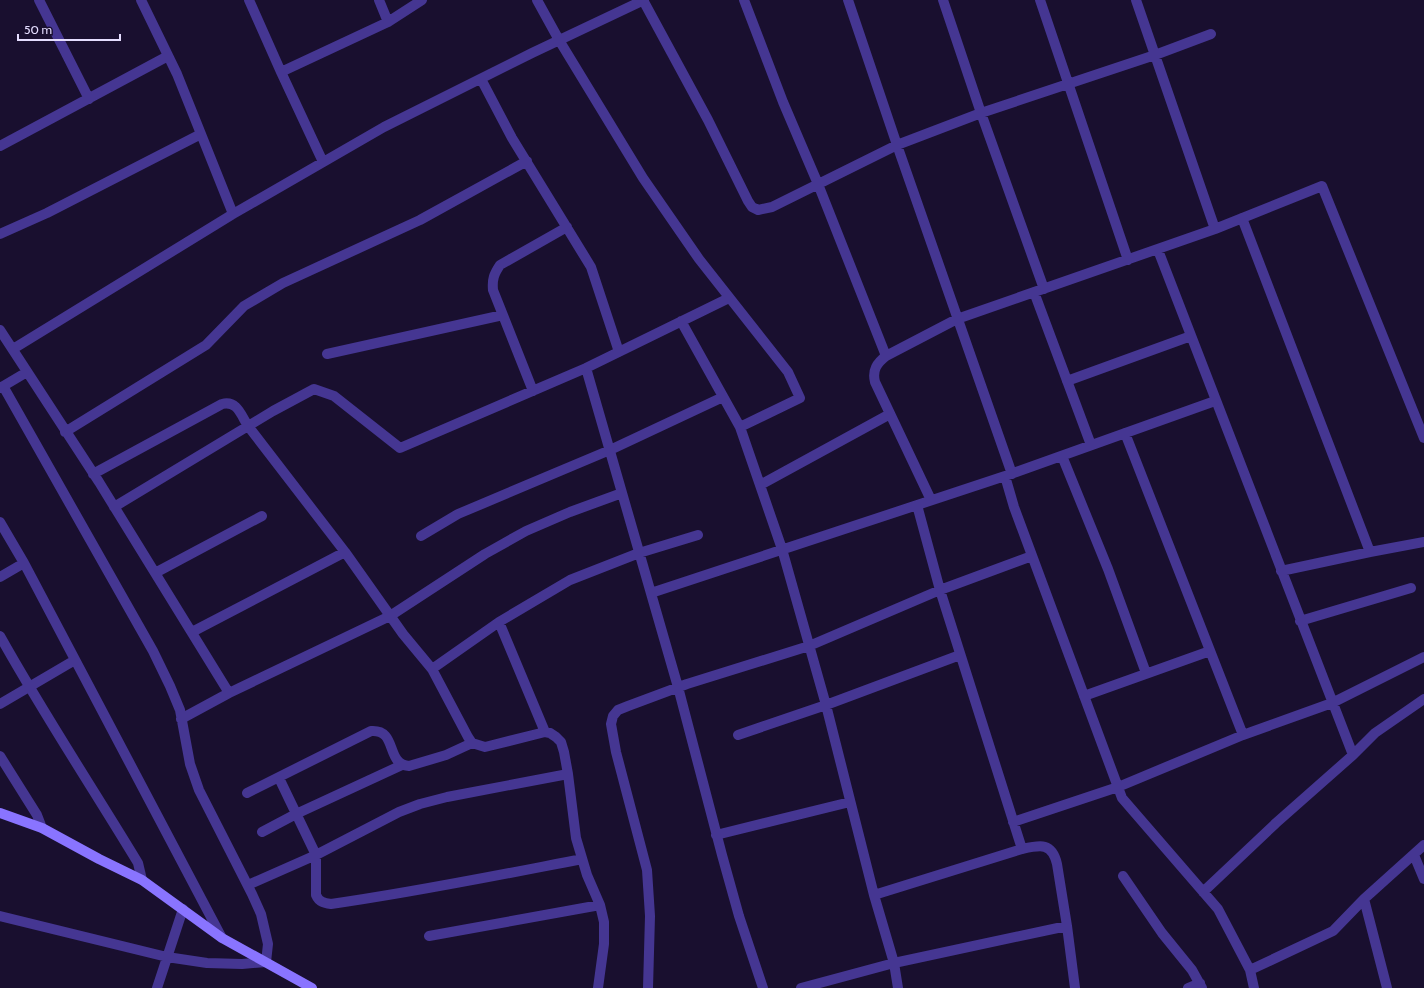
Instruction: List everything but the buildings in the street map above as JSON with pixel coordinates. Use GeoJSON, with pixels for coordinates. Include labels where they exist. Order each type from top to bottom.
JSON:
{"type":"FeatureCollection","features":[{"type":"Feature","properties":{"kind":"street"},"geometry":{"type":"LineString","coordinates":[[39,0],[89,98]]}},
{"type":"Feature","properties":{"kind":"street"},"geometry":{"type":"LineString","coordinates":[[141,0],[177,74],[233,214]]}},
{"type":"Feature","properties":{"kind":"street"},"geometry":{"type":"LineString","coordinates":[[379,0],[388,22]]}},
{"type":"Feature","properties":{"kind":"street"},"geometry":{"type":"LineString","coordinates":[[281,72],[388,22],[422,0]]}},
{"type":"Feature","properties":{"kind":"street"},"geometry":{"type":"LineString","coordinates":[[537,0],[559,40],[644,178],[699,259],[788,372],[800,398],[740,427]]}},
{"type":"Feature","properties":{"kind":"street"},"geometry":{"type":"LineString","coordinates":[[13,349],[233,214],[384,128],[481,78],[643,0],[708,120],[752,207],[758,210],[763,210],[897,145],[981,113],[1155,55],[1211,34]]}},
{"type":"Feature","properties":{"kind":"street"},"geometry":{"type":"LineString","coordinates":[[744,0],[775,81],[818,184],[886,356]]}},
{"type":"Feature","properties":{"kind":"street"},"geometry":{"type":"LineString","coordinates":[[848,0],[957,319],[1008,475],[1014,507],[1122,798],[1218,909],[1250,970],[1254,988]]}},
{"type":"Feature","properties":{"kind":"street"},"geometry":{"type":"LineString","coordinates":[[943,0],[981,113],[1044,289]]}},
{"type":"Feature","properties":{"kind":"street"},"geometry":{"type":"LineString","coordinates":[[1040,0],[1128,260]]}},
{"type":"Feature","properties":{"kind":"street"},"geometry":{"type":"LineString","coordinates":[[1136,0],[1215,229]]}},
{"type":"Feature","properties":{"kind":"street"},"geometry":{"type":"LineString","coordinates":[[253,1],[281,72],[323,162]]}},
{"type":"Feature","properties":{"kind":"street"},"geometry":{"type":"LineString","coordinates":[[0,146],[168,56]]}},
{"type":"Feature","properties":{"kind":"street"},"geometry":{"type":"LineString","coordinates":[[481,78],[512,138],[591,267],[619,352]]}},
{"type":"Feature","properties":{"kind":"street"},"geometry":{"type":"LineString","coordinates":[[0,234],[47,213],[201,134]]}},
{"type":"Feature","properties":{"kind":"street"},"geometry":{"type":"LineString","coordinates":[[65,432],[206,344],[244,306],[250,302],[283,283],[420,220],[527,161]]}},
{"type":"Feature","properties":{"kind":"street"},"geometry":{"type":"LineString","coordinates":[[931,500],[875,382],[873,375],[880,360],[957,319],[1158,250],[1322,186],[1424,438]]}},
{"type":"Feature","properties":{"kind":"street"},"geometry":{"type":"LineString","coordinates":[[1242,218],[1370,552]]}},
{"type":"Feature","properties":{"kind":"street"},"geometry":{"type":"LineString","coordinates":[[533,391],[492,290],[492,281],[494,273],[500,265],[567,227]]}},
{"type":"Feature","properties":{"kind":"street"},"geometry":{"type":"LineString","coordinates":[[1158,250],[1353,755]]}},
{"type":"Feature","properties":{"kind":"street"},"geometry":{"type":"LineString","coordinates":[[1034,292],[1091,445]]}},
{"type":"Feature","properties":{"kind":"street"},"geometry":{"type":"LineString","coordinates":[[114,507],[273,411],[314,389],[334,396],[400,448],[586,368],[730,298]]}},
{"type":"Feature","properties":{"kind":"street"},"geometry":{"type":"LineString","coordinates":[[326,354],[502,315]]}},
{"type":"Feature","properties":{"kind":"street"},"geometry":{"type":"LineString","coordinates":[[681,321],[740,427],[782,549],[826,705],[874,895],[894,962],[898,988]]}},
{"type":"Feature","properties":{"kind":"street"},"geometry":{"type":"LineString","coordinates":[[0,330],[114,507],[229,693]]}},
{"type":"Feature","properties":{"kind":"street"},"geometry":{"type":"LineString","coordinates":[[1067,381],[1191,336]]}},
{"type":"Feature","properties":{"kind":"street"},"geometry":{"type":"LineString","coordinates":[[586,368],[678,687],[716,835],[739,916],[763,988]]}},
{"type":"Feature","properties":{"kind":"street"},"geometry":{"type":"LineString","coordinates":[[27,372],[1,387],[153,651],[170,686],[180,710],[190,764],[199,790],[248,884],[261,914],[268,944],[266,962]]}},
{"type":"Feature","properties":{"kind":"street"},"geometry":{"type":"LineString","coordinates":[[421,536],[458,514],[610,450],[723,397]]}},
{"type":"Feature","properties":{"kind":"street"},"geometry":{"type":"LineString","coordinates":[[651,592],[1008,475],[1215,400]]}},
{"type":"Feature","properties":{"kind":"street"},"geometry":{"type":"LineString","coordinates":[[93,474],[222,404],[227,402],[234,404],[248,426],[346,552],[403,634],[432,669],[472,743],[485,747],[545,732],[550,733],[561,742],[568,774],[576,838],[586,875],[600,905],[604,922],[604,944],[598,988]]}},
{"type":"Feature","properties":{"kind":"street"},"geometry":{"type":"LineString","coordinates":[[760,485],[890,414]]}},
{"type":"Feature","properties":{"kind":"street"},"geometry":{"type":"LineString","coordinates":[[1125,433],[1243,735]]}},
{"type":"Feature","properties":{"kind":"street"},"geometry":{"type":"LineString","coordinates":[[1062,456],[1108,569],[1146,673]]}},
{"type":"Feature","properties":{"kind":"street"},"geometry":{"type":"LineString","coordinates":[[181,719],[229,693],[390,616],[485,554],[526,531],[570,512],[622,494]]}},
{"type":"Feature","properties":{"kind":"street"},"geometry":{"type":"LineString","coordinates":[[916,505],[960,655],[1022,849]]}},
{"type":"Feature","properties":{"kind":"street"},"geometry":{"type":"LineString","coordinates":[[155,573],[262,516]]}},
{"type":"Feature","properties":{"kind":"street"},"geometry":{"type":"LineString","coordinates":[[0,522],[24,563],[222,938]]}},
{"type":"Feature","properties":{"kind":"street"},"geometry":{"type":"LineString","coordinates":[[432,669],[499,622],[570,580],[639,553],[698,536]]}},
{"type":"Feature","properties":{"kind":"street"},"geometry":{"type":"LineString","coordinates":[[1281,571],[1424,542]]}},
{"type":"Feature","properties":{"kind":"street"},"geometry":{"type":"LineString","coordinates":[[192,632],[346,552]]}},
{"type":"Feature","properties":{"kind":"street"},"geometry":{"type":"LineString","coordinates":[[648,988],[650,916],[647,870],[616,752],[611,724],[613,716],[618,710],[678,687],[809,646],[940,590],[1032,556]]}},
{"type":"Feature","properties":{"kind":"street"},"geometry":{"type":"LineString","coordinates":[[0,577],[24,563]]}},
{"type":"Feature","properties":{"kind":"street"},"geometry":{"type":"LineString","coordinates":[[1300,621],[1411,588]]}},
{"type":"Feature","properties":{"kind":"street"},"geometry":{"type":"LineString","coordinates":[[499,622],[545,732]]}},
{"type":"Feature","properties":{"kind":"street"},"geometry":{"type":"LineString","coordinates":[[0,636],[29,688],[138,863],[142,880]]}},
{"type":"Feature","properties":{"kind":"street"},"geometry":{"type":"LineString","coordinates":[[1084,696],[1210,651]]}},
{"type":"Feature","properties":{"kind":"street"},"geometry":{"type":"LineString","coordinates":[[738,735],[826,705],[960,655]]}},
{"type":"Feature","properties":{"kind":"street"},"geometry":{"type":"LineString","coordinates":[[1014,822],[1118,787],[1243,735],[1332,703],[1424,657]]}},
{"type":"Feature","properties":{"kind":"street"},"geometry":{"type":"LineString","coordinates":[[0,704],[75,660]]}},
{"type":"Feature","properties":{"kind":"street"},"geometry":{"type":"LineString","coordinates":[[1204,892],[1276,823],[1353,755],[1376,732],[1424,699]]}},
{"type":"Feature","properties":{"kind":"street"},"geometry":{"type":"LineString","coordinates":[[247,793],[371,731],[381,731],[387,736],[395,757],[402,764],[409,766],[446,755],[472,743]]}},
{"type":"Feature","properties":{"kind":"street"},"geometry":{"type":"LineString","coordinates":[[0,756],[37,814],[42,828]]}},
{"type":"Feature","properties":{"kind":"street"},"geometry":{"type":"LineString","coordinates":[[262,832],[296,814],[402,764]]}},
{"type":"Feature","properties":{"kind":"street"},"geometry":{"type":"LineString","coordinates":[[248,884],[316,854],[399,812],[420,804],[568,774]]}},
{"type":"Feature","properties":{"kind":"street"},"geometry":{"type":"LineString","coordinates":[[279,778],[316,854],[316,895],[321,902],[331,904],[422,890],[582,859]]}},
{"type":"Feature","properties":{"kind":"street"},"geometry":{"type":"LineString","coordinates":[[716,835],[850,802]]}},
{"type":"Feature","properties":{"kind":"street"},"geometry":{"type":"LineString","coordinates":[[0,813],[42,828],[99,859],[142,880],[222,938],[312,988]]}},
{"type":"Feature","properties":{"kind":"street"},"geometry":{"type":"LineString","coordinates":[[874,895],[1022,849],[1040,845],[1046,847],[1052,852],[1055,858],[1067,926],[1075,988]]}},
{"type":"Feature","properties":{"kind":"street"},"geometry":{"type":"LineString","coordinates":[[1250,970],[1333,931],[1364,899],[1424,845]]}},
{"type":"Feature","properties":{"kind":"street"},"geometry":{"type":"LineString","coordinates":[[1414,855],[1424,879]]}},
{"type":"Feature","properties":{"kind":"street"},"geometry":{"type":"LineString","coordinates":[[1123,876],[1162,933],[1192,970],[1201,986],[1188,988]]}},
{"type":"Feature","properties":{"kind":"street"},"geometry":{"type":"LineString","coordinates":[[1364,899],[1387,988]]}},
{"type":"Feature","properties":{"kind":"street"},"geometry":{"type":"LineString","coordinates":[[429,936],[600,905]]}},
{"type":"Feature","properties":{"kind":"street"},"geometry":{"type":"LineString","coordinates":[[154,987],[167,957],[182,909]]}},
{"type":"Feature","properties":{"kind":"street"},"geometry":{"type":"LineString","coordinates":[[0,916],[167,957],[207,963],[242,964],[266,962]]}},
{"type":"Feature","properties":{"kind":"street"},"geometry":{"type":"LineString","coordinates":[[801,988],[894,962],[1067,926]]}}]}
